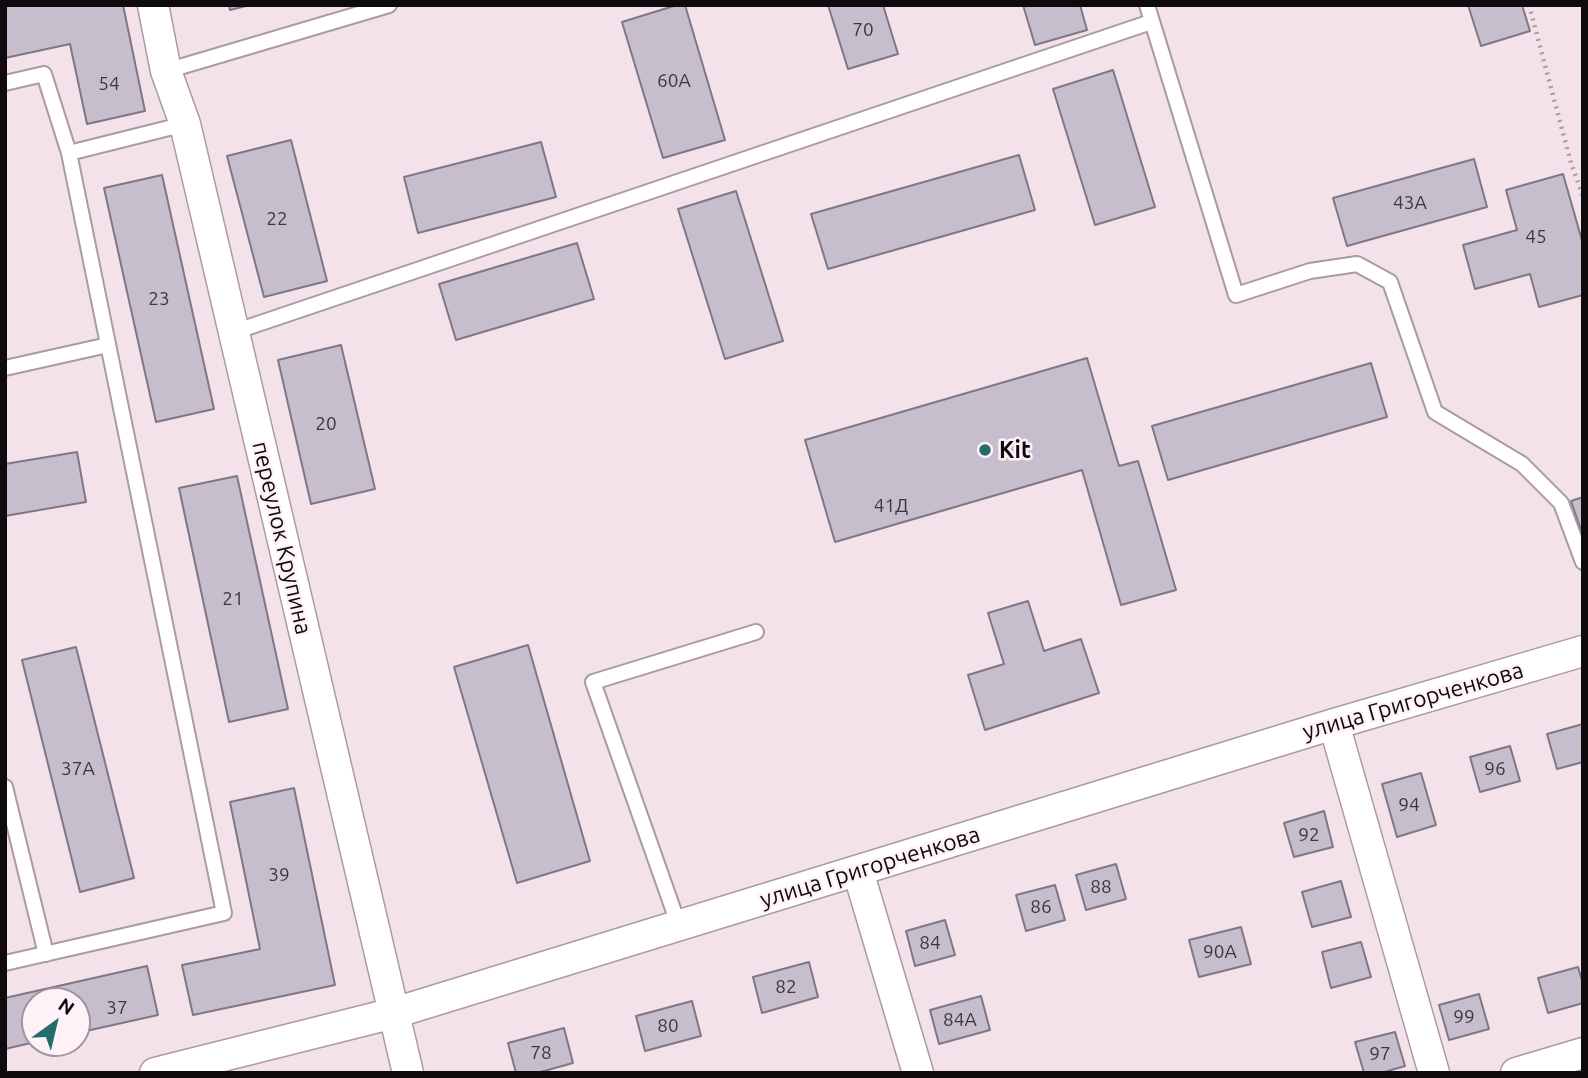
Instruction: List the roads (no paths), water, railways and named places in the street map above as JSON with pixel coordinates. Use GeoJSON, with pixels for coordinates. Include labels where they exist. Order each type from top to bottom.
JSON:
{"type":"FeatureCollection","features":[{"type":"Feature","properties":{"kind":"street","name":"переулок Крупина"},"geometry":{"type":"LineString","coordinates":[[153,5],[166,71],[185,124],[408,1073]]}},
{"type":"Feature","properties":{"kind":"street","name":"улица Григорченкова"},"geometry":{"type":"LineString","coordinates":[[155,1073],[394,1013],[1334,724],[1583,651]]}},
{"type":"Feature","properties":{"kind":"street"},"geometry":{"type":"LineString","coordinates":[[1334,724],[1434,1073]]}},
{"type":"Feature","properties":{"kind":"street"},"geometry":{"type":"LineString","coordinates":[[858,871],[918,1073]]}},
{"type":"Feature","properties":{"kind":"street"},"geometry":{"type":"LineString","coordinates":[[1516,1073],[1583,1053]]}},
{"type":"Feature","properties":{"kind":"lane"},"geometry":{"type":"LineString","coordinates":[[166,71],[389,5]]}},
{"type":"Feature","properties":{"kind":"lane"},"geometry":{"type":"LineString","coordinates":[[1147,5],[1236,295],[1310,271],[1357,264],[1390,282],[1435,412],[1522,464],[1561,503],[1583,562]]}},
{"type":"Feature","properties":{"kind":"lane"},"geometry":{"type":"LineString","coordinates":[[234,332],[1152,22]]}},
{"type":"Feature","properties":{"kind":"lane"},"geometry":{"type":"LineString","coordinates":[[5,83],[44,74],[69,153],[224,913],[5,963]]}},
{"type":"Feature","properties":{"kind":"lane"},"geometry":{"type":"LineString","coordinates":[[69,153],[185,124]]}},
{"type":"Feature","properties":{"kind":"lane"},"geometry":{"type":"LineString","coordinates":[[5,368],[108,345]]}},
{"type":"Feature","properties":{"kind":"lane"},"geometry":{"type":"LineString","coordinates":[[679,926],[593,682],[756,632]]}},
{"type":"Feature","properties":{"kind":"lane"},"geometry":{"type":"LineString","coordinates":[[5,787],[46,954]]}},
{"type":"Feature","properties":{"kind":"place","name":"Kit"},"geometry":{"type":"Point","coordinates":[985,450]}}]}
